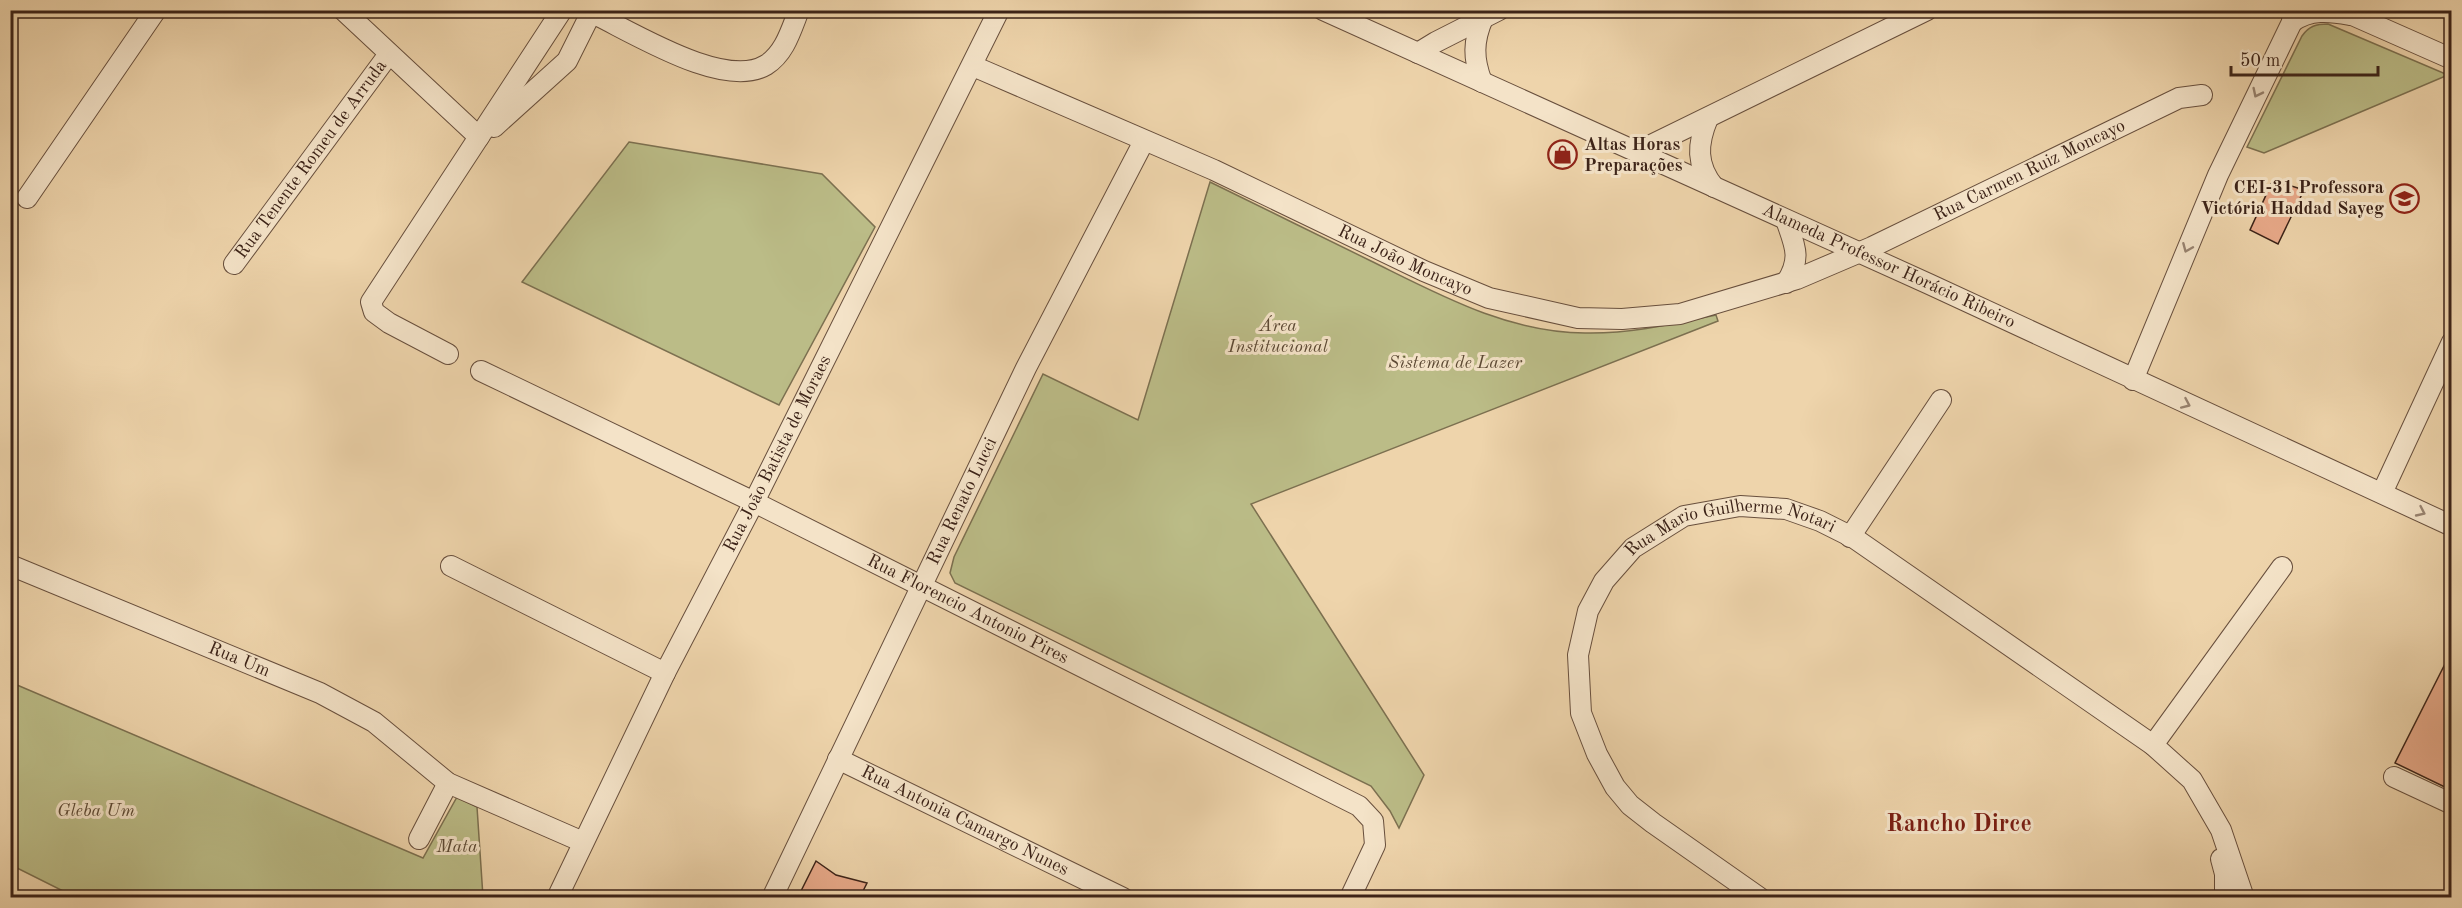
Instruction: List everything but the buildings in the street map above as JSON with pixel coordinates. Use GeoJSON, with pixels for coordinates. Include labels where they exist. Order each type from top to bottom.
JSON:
{"type":"FeatureCollection","features":[{"type":"Feature","properties":{"kind":"street"},"geometry":{"type":"LineString","coordinates":[[27,198],[156,10]]}},
{"type":"Feature","properties":{"kind":"street"},"geometry":{"type":"LineString","coordinates":[[343,10],[479,138]]}},
{"type":"Feature","properties":{"kind":"street"},"geometry":{"type":"LineString","coordinates":[[448,354],[389,323],[374,312],[371,302],[562,10]]}},
{"type":"Feature","properties":{"kind":"street"},"geometry":{"type":"LineString","coordinates":[[588,13],[692,61],[718,70],[736,73],[766,65],[782,50],[799,10]]}},
{"type":"Feature","properties":{"kind":"street","name":"Rua João Batista de Moraes"},"geometry":{"type":"LineString","coordinates":[[557,897],[665,673],[754,502],[999,10]]}},
{"type":"Feature","properties":{"kind":"street","name":"Alameda Professor Horácio Ribeiro"},"geometry":{"type":"LineString","coordinates":[[1323,10],[1358,18],[1418,53],[1858,252],[2451,526]]}},
{"type":"Feature","properties":{"kind":"street"},"geometry":{"type":"LineString","coordinates":[[1637,152],[1928,10]]}},
{"type":"Feature","properties":{"kind":"street"},"geometry":{"type":"LineString","coordinates":[[2133,380],[2218,175],[2293,16],[2310,12],[2346,13],[2451,59]]}},
{"type":"Feature","properties":{"kind":"street"},"geometry":{"type":"LineString","coordinates":[[479,138],[588,13]]}},
{"type":"Feature","properties":{"kind":"street"},"geometry":{"type":"LineString","coordinates":[[479,138],[578,66],[588,13]]}},
{"type":"Feature","properties":{"kind":"street"},"geometry":{"type":"LineString","coordinates":[[1418,53],[1491,14]]}},
{"type":"Feature","properties":{"kind":"street"},"geometry":{"type":"LineString","coordinates":[[1482,82],[1475,64],[1474,48],[1477,32],[1491,14]]}},
{"type":"Feature","properties":{"kind":"street","name":"Rua Tenente Romeu de Arruda"},"geometry":{"type":"LineString","coordinates":[[234,264],[389,54]]}},
{"type":"Feature","properties":{"kind":"street","name":"Rua João Moncayo"},"geometry":{"type":"LineString","coordinates":[[973,66],[1214,170],[1424,271],[1489,298],[1578,318],[1622,319],[1680,314],[1786,283],[1839,263],[1858,252]]}},
{"type":"Feature","properties":{"kind":"street","name":"Rua Carmen Ruiz Moncayo"},"geometry":{"type":"LineString","coordinates":[[1858,252],[2179,98],[2202,95]]}},
{"type":"Feature","properties":{"kind":"street"},"geometry":{"type":"LineString","coordinates":[[1708,118],[1702,132],[1701,164],[1704,175],[1714,187]]}},
{"type":"Feature","properties":{"kind":"street","name":"Rua Renato Lucci"},"geometry":{"type":"LineString","coordinates":[[772,897],[1026,368],[1144,141]]}},
{"type":"Feature","properties":{"kind":"street"},"geometry":{"type":"LineString","coordinates":[[1786,220],[1797,256],[1796,268],[1786,283]]}},
{"type":"Feature","properties":{"kind":"street"},"geometry":{"type":"LineString","coordinates":[[2382,494],[2451,342]]}},
{"type":"Feature","properties":{"kind":"street","name":"Rua Florencio Antonio Pires"},"geometry":{"type":"LineString","coordinates":[[481,371],[754,502],[1359,806],[1373,821],[1374,845],[1350,897]]}},
{"type":"Feature","properties":{"kind":"street"},"geometry":{"type":"LineString","coordinates":[[1850,537],[1941,400]]}},
{"type":"Feature","properties":{"kind":"street","name":"Rua Mario Guilherme Notari"},"geometry":{"type":"LineString","coordinates":[[1760,897],[1653,823],[1630,805],[1615,787],[1597,754],[1581,712],[1578,655],[1588,611],[1604,580],[1633,548],[1684,516],[1740,506],[1786,509],[1820,521],[1850,537],[2152,745],[2192,780],[2221,830],[2244,897]]}},
{"type":"Feature","properties":{"kind":"street","name":"Rua Um"},"geometry":{"type":"LineString","coordinates":[[10,565],[320,693],[374,722],[448,783],[583,842]]}},
{"type":"Feature","properties":{"kind":"street"},"geometry":{"type":"LineString","coordinates":[[451,566],[665,673]]}},
{"type":"Feature","properties":{"kind":"street"},"geometry":{"type":"LineString","coordinates":[[2152,745],[2282,567]]}},
{"type":"Feature","properties":{"kind":"street","name":"Rua Antonia Camargo Nunes"},"geometry":{"type":"LineString","coordinates":[[838,759],[1123,897]]}},
{"type":"Feature","properties":{"kind":"street"},"geometry":{"type":"LineString","coordinates":[[2394,777],[2451,804]]}},
{"type":"Feature","properties":{"kind":"street","name":"Rua Mario Guilherme Notari"},"geometry":{"type":"LineString","coordinates":[[2192,780],[2214,832],[2225,874],[2225,897]]}},
{"type":"Feature","properties":{"kind":"street"},"geometry":{"type":"LineString","coordinates":[[419,839],[448,783]]}},
{"type":"Feature","properties":{"kind":"green space"},"geometry":{"type":"Polygon","coordinates":[[[2328,24],[2448,75],[2264,153],[2247,147],[2302,36],[2313,26],[2328,24]]]}},
{"type":"Feature","properties":{"kind":"green space"},"geometry":{"type":"Polygon","coordinates":[[[629,142],[822,174],[875,227],[779,405],[522,282],[629,142]]]}},
{"type":"Feature","properties":{"kind":"green space"},"geometry":{"type":"Polygon","coordinates":[[[1210,182],[1422,286],[1501,319],[1556,331],[1585,333],[1634,330],[1716,315],[1718,321],[1251,504],[1424,775],[1399,828],[1390,811],[1371,786],[955,583],[950,573],[954,557],[1043,374],[1138,420],[1210,182]]]}},
{"type":"Feature","properties":{"kind":"green space","name":"Gleba Um"},"geometry":{"type":"Polygon","coordinates":[[[10,682],[423,858],[457,797],[477,807],[483,897],[75,897],[11,865],[10,682]]]}},
{"type":"Feature","properties":{"kind":"place","name":"Altas Horas Preparações"},"geometry":{"type":"Point","coordinates":[1563,155]}},
{"type":"Feature","properties":{"kind":"place","name":"CEI-31 Professora Victória Haddad Sayeg"},"geometry":{"type":"Point","coordinates":[2405,198]}},
{"type":"Feature","properties":{"kind":"district","name":"Rancho Dirce"},"geometry":{"type":"Point","coordinates":[1959,825]}},
{"type":"Feature","properties":{"kind":"park label","name":"Área Institucional"},"geometry":{"type":"Point","coordinates":[1278,336]}},
{"type":"Feature","properties":{"kind":"park label","name":"Sistema de Lazer"},"geometry":{"type":"Point","coordinates":[1455,363]}},
{"type":"Feature","properties":{"kind":"park label","name":"Mata"},"geometry":{"type":"Point","coordinates":[457,847]}}]}
